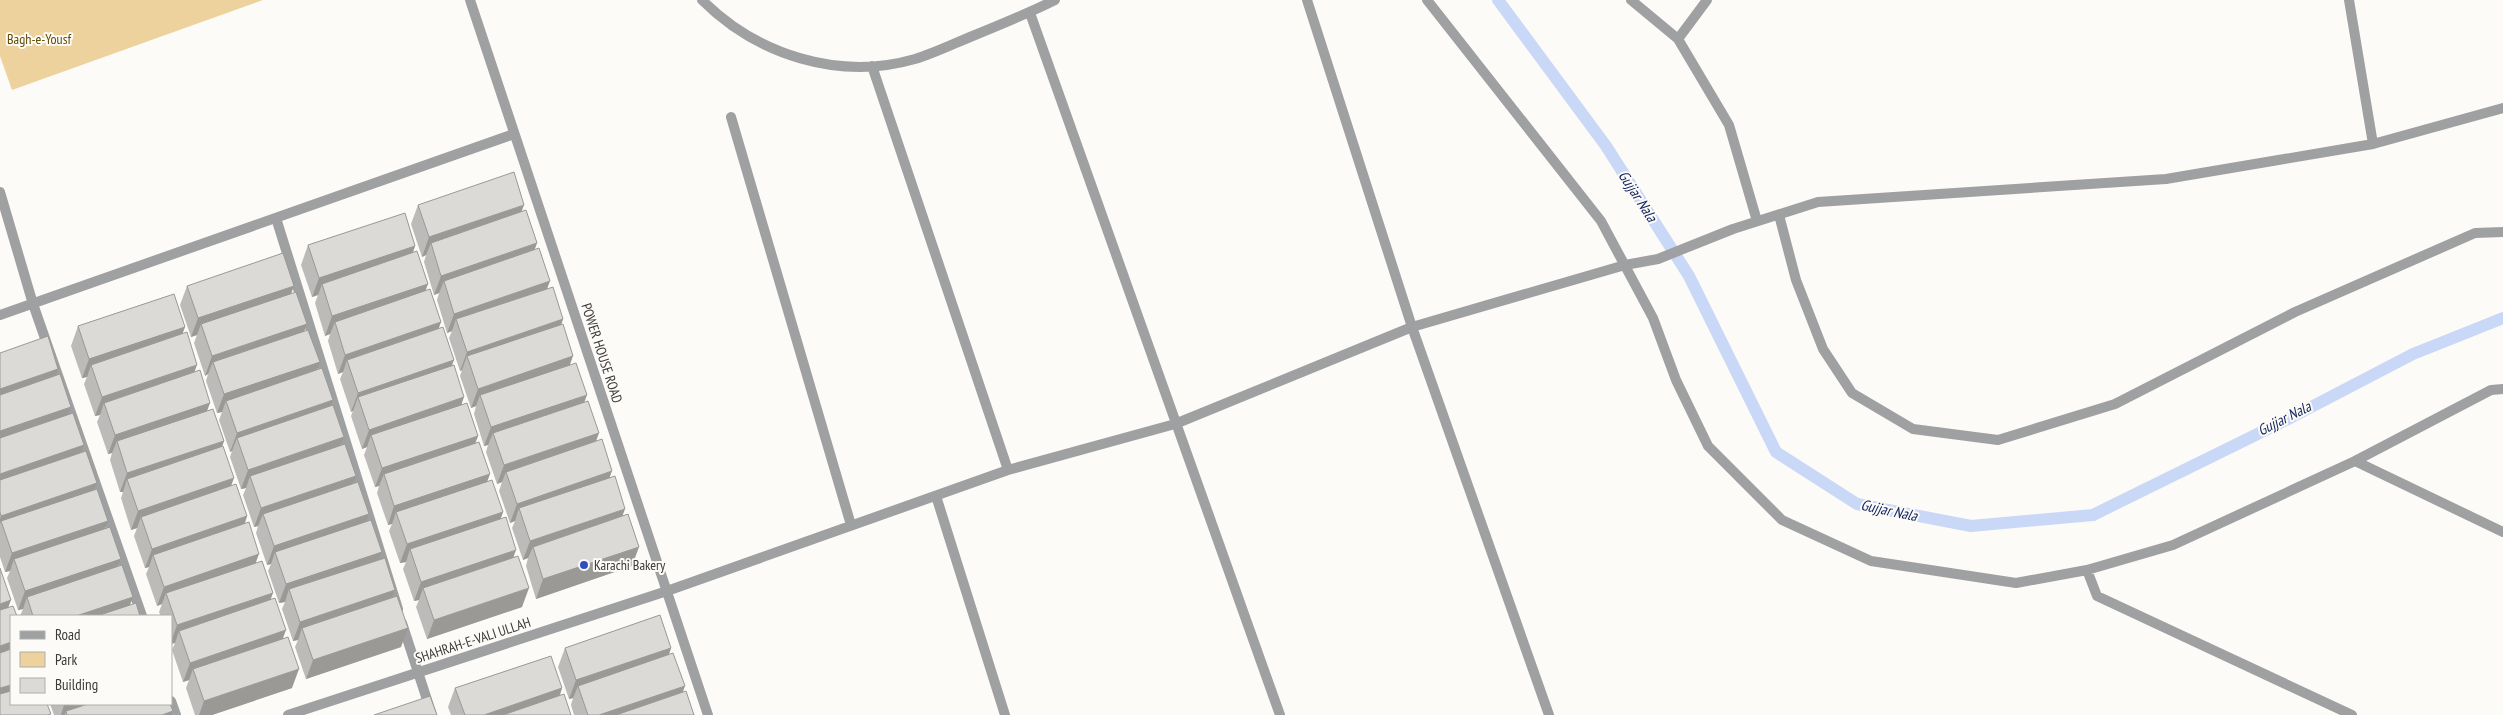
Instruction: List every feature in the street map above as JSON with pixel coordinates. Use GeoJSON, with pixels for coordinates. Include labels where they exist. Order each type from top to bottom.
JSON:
{"type":"FeatureCollection","features":[{"type":"Feature","properties":{"kind":"street","name":"POWER HOUSE ROAD"},"geometry":{"type":"LineString","coordinates":[[470,0],[708,715]]}},
{"type":"Feature","properties":{"kind":"street"},"geometry":{"type":"LineString","coordinates":[[702,0],[757,41],[793,58],[838,67],[872,66],[915,59],[1030,13],[1055,0]]}},
{"type":"Feature","properties":{"kind":"street"},"geometry":{"type":"LineString","coordinates":[[1307,0],[1412,328],[1549,715]]}},
{"type":"Feature","properties":{"kind":"street"},"geometry":{"type":"LineString","coordinates":[[1427,0],[1601,221],[1653,318],[1676,380],[1708,446],[1782,520],[1871,561],[2016,583],[2087,570],[2173,545],[2355,461],[2491,390],[2503,389]]}},
{"type":"Feature","properties":{"kind":"street"},"geometry":{"type":"LineString","coordinates":[[1631,0],[1678,39],[1729,125],[1757,222]]}},
{"type":"Feature","properties":{"kind":"street"},"geometry":{"type":"LineString","coordinates":[[1678,39],[1707,0]]}},
{"type":"Feature","properties":{"kind":"street"},"geometry":{"type":"LineString","coordinates":[[2349,0],[2372,144]]}},
{"type":"Feature","properties":{"kind":"street"},"geometry":{"type":"LineString","coordinates":[[1030,13],[1280,715]]}},
{"type":"Feature","properties":{"kind":"street"},"geometry":{"type":"LineString","coordinates":[[872,66],[1008,470]]}},
{"type":"Feature","properties":{"kind":"street","name":"SHAHRAH-E-VALI ULLAH"},"geometry":{"type":"LineString","coordinates":[[288,715],[667,591],[1008,470],[1176,424],[1412,328],[1625,265],[1658,259],[1733,229],[1818,202],[2166,178],[2372,144],[2503,108]]}},
{"type":"Feature","properties":{"kind":"street"},"geometry":{"type":"LineString","coordinates":[[731,117],[852,525]]}},
{"type":"Feature","properties":{"kind":"street"},"geometry":{"type":"LineString","coordinates":[[0,315],[514,134]]}},
{"type":"Feature","properties":{"kind":"street"},"geometry":{"type":"LineString","coordinates":[[0,192],[33,304],[142,615]]}},
{"type":"Feature","properties":{"kind":"street"},"geometry":{"type":"LineString","coordinates":[[1779,215],[1796,280],[1823,349],[1852,393],[1913,429],[1998,440],[2115,404],[2295,312],[2475,233],[2503,232]]}},
{"type":"Feature","properties":{"kind":"street"},"geometry":{"type":"LineString","coordinates":[[276,218],[432,715]]}},
{"type":"Feature","properties":{"kind":"street"},"geometry":{"type":"LineString","coordinates":[[2355,461],[2503,532]]}},
{"type":"Feature","properties":{"kind":"street"},"geometry":{"type":"LineString","coordinates":[[936,496],[1005,715]]}},
{"type":"Feature","properties":{"kind":"street"},"geometry":{"type":"LineString","coordinates":[[2087,570],[2097,596],[2352,715]]}},
{"type":"Feature","properties":{"kind":"green space","name":"Bagh-e-Yousf"},"geometry":{"type":"Polygon","coordinates":[[[0,0],[263,0],[12,90],[0,56],[0,0]]]}},
{"type":"Feature","properties":{"kind":"building"},"geometry":{"type":"Polygon","coordinates":[[[514,172],[524,205],[429,237],[418,205],[514,172]]]}},
{"type":"Feature","properties":{"kind":"building"},"geometry":{"type":"Polygon","coordinates":[[[526,210],[537,243],[441,276],[431,243],[526,210]]]}},
{"type":"Feature","properties":{"kind":"building"},"geometry":{"type":"Polygon","coordinates":[[[405,213],[415,246],[319,278],[308,245],[405,213]]]}},
{"type":"Feature","properties":{"kind":"building"},"geometry":{"type":"Polygon","coordinates":[[[539,248],[550,281],[454,314],[444,281],[539,248]]]}},
{"type":"Feature","properties":{"kind":"building"},"geometry":{"type":"Polygon","coordinates":[[[417,251],[428,284],[332,316],[322,284],[417,251]]]}},
{"type":"Feature","properties":{"kind":"building"},"geometry":{"type":"Polygon","coordinates":[[[283,253],[294,286],[198,318],[187,286],[283,253]]]}},
{"type":"Feature","properties":{"kind":"building"},"geometry":{"type":"Polygon","coordinates":[[[553,287],[563,319],[467,352],[456,319],[553,287]]]}},
{"type":"Feature","properties":{"kind":"building"},"geometry":{"type":"Polygon","coordinates":[[[430,289],[441,322],[345,355],[335,322],[430,289]]]}},
{"type":"Feature","properties":{"kind":"building"},"geometry":{"type":"Polygon","coordinates":[[[296,292],[307,324],[212,356],[201,324],[296,292]]]}},
{"type":"Feature","properties":{"kind":"building"},"geometry":{"type":"Polygon","coordinates":[[[174,294],[185,327],[89,359],[78,326],[174,294]]]}},
{"type":"Feature","properties":{"kind":"building"},"geometry":{"type":"Polygon","coordinates":[[[563,324],[573,356],[478,389],[467,356],[563,324]]]}},
{"type":"Feature","properties":{"kind":"building"},"geometry":{"type":"Polygon","coordinates":[[[443,327],[454,360],[358,393],[347,360],[443,327]]]}},
{"type":"Feature","properties":{"kind":"building"},"geometry":{"type":"Polygon","coordinates":[[[308,330],[320,362],[224,394],[213,362],[308,330]]]}},
{"type":"Feature","properties":{"kind":"building"},"geometry":{"type":"Polygon","coordinates":[[[187,332],[197,365],[102,397],[91,365],[187,332]]]}},
{"type":"Feature","properties":{"kind":"building"},"geometry":{"type":"Polygon","coordinates":[[[48,336],[58,369],[0,389],[0,353],[48,336]]]}},
{"type":"Feature","properties":{"kind":"building"},"geometry":{"type":"Polygon","coordinates":[[[576,363],[587,395],[491,427],[480,395],[576,363]]]}},
{"type":"Feature","properties":{"kind":"building"},"geometry":{"type":"Polygon","coordinates":[[[454,365],[464,397],[369,430],[358,397],[454,365]]]}},
{"type":"Feature","properties":{"kind":"building"},"geometry":{"type":"Polygon","coordinates":[[[322,368],[333,400],[237,433],[226,401],[322,368]]]}},
{"type":"Feature","properties":{"kind":"building"},"geometry":{"type":"Polygon","coordinates":[[[200,370],[210,403],[115,435],[104,403],[200,370]]]}},
{"type":"Feature","properties":{"kind":"building"},"geometry":{"type":"Polygon","coordinates":[[[60,374],[71,407],[0,431],[0,395],[60,374]]]}},
{"type":"Feature","properties":{"kind":"building"},"geometry":{"type":"Polygon","coordinates":[[[588,401],[599,433],[504,465],[493,433],[588,401]]]}},
{"type":"Feature","properties":{"kind":"building"},"geometry":{"type":"Polygon","coordinates":[[[467,403],[478,436],[382,468],[371,435],[467,403]]]}},
{"type":"Feature","properties":{"kind":"building"},"geometry":{"type":"Polygon","coordinates":[[[333,405],[344,437],[248,470],[237,438],[333,405]]]}},
{"type":"Feature","properties":{"kind":"building"},"geometry":{"type":"Polygon","coordinates":[[[213,409],[224,441],[127,473],[117,441],[213,409]]]}},
{"type":"Feature","properties":{"kind":"building"},"geometry":{"type":"Polygon","coordinates":[[[73,413],[84,445],[0,474],[0,438],[73,413]]]}},
{"type":"Feature","properties":{"kind":"building"},"geometry":{"type":"Polygon","coordinates":[[[602,439],[612,471],[517,504],[506,472],[602,439]]]}},
{"type":"Feature","properties":{"kind":"building"},"geometry":{"type":"Polygon","coordinates":[[[479,442],[490,474],[394,506],[384,474],[479,442]]]}},
{"type":"Feature","properties":{"kind":"building"},"geometry":{"type":"Polygon","coordinates":[[[345,444],[356,476],[261,508],[250,476],[345,444]]]}},
{"type":"Feature","properties":{"kind":"building"},"geometry":{"type":"Polygon","coordinates":[[[223,446],[234,478],[138,511],[127,479],[223,446]]]}},
{"type":"Feature","properties":{"kind":"building"},"geometry":{"type":"Polygon","coordinates":[[[86,451],[97,483],[1,516],[0,480],[86,451]]]}},
{"type":"Feature","properties":{"kind":"building"},"geometry":{"type":"Polygon","coordinates":[[[615,476],[625,509],[530,541],[519,508],[615,476]]]}},
{"type":"Feature","properties":{"kind":"building"},"geometry":{"type":"Polygon","coordinates":[[[492,480],[503,512],[407,544],[396,512],[492,480]]]}},
{"type":"Feature","properties":{"kind":"building"},"geometry":{"type":"Polygon","coordinates":[[[358,482],[369,514],[274,546],[263,514],[358,482]]]}},
{"type":"Feature","properties":{"kind":"building"},"geometry":{"type":"Polygon","coordinates":[[[236,484],[247,516],[152,549],[141,517],[236,484]]]}},
{"type":"Feature","properties":{"kind":"building"},"geometry":{"type":"Polygon","coordinates":[[[97,489],[108,521],[12,553],[1,521],[97,489]]]}},
{"type":"Feature","properties":{"kind":"building"},"geometry":{"type":"Polygon","coordinates":[[[628,514],[639,547],[543,579],[533,547],[628,514]]]}},
{"type":"Feature","properties":{"kind":"building"},"geometry":{"type":"Polygon","coordinates":[[[506,517],[516,550],[421,582],[410,549],[506,517]]]}},
{"type":"Feature","properties":{"kind":"building"},"geometry":{"type":"Polygon","coordinates":[[[371,520],[382,552],[286,584],[275,552],[371,520]]]}},
{"type":"Feature","properties":{"kind":"building"},"geometry":{"type":"Polygon","coordinates":[[[249,522],[259,554],[164,587],[153,555],[249,522]]]}},
{"type":"Feature","properties":{"kind":"building"},"geometry":{"type":"Polygon","coordinates":[[[110,527],[121,559],[25,591],[14,559],[110,527]]]}},
{"type":"Feature","properties":{"kind":"building"},"geometry":{"type":"Polygon","coordinates":[[[518,556],[529,588],[434,620],[423,588],[518,556]]]}},
{"type":"Feature","properties":{"kind":"building"},"geometry":{"type":"Polygon","coordinates":[[[385,558],[395,590],[300,622],[289,589],[385,558]]]}},
{"type":"Feature","properties":{"kind":"building"},"geometry":{"type":"Polygon","coordinates":[[[262,561],[273,593],[177,625],[166,593],[262,561]]]}},
{"type":"Feature","properties":{"kind":"building"},"geometry":{"type":"Polygon","coordinates":[[[122,565],[133,597],[79,615],[33,615],[27,597],[122,565]]]}},
{"type":"Feature","properties":{"kind":"building"},"geometry":{"type":"Polygon","coordinates":[[[0,568],[11,600],[0,604],[0,568]]]}},
{"type":"Feature","properties":{"kind":"building"},"geometry":{"type":"Polygon","coordinates":[[[397,596],[408,628],[313,660],[302,628],[397,596]]]}},
{"type":"Feature","properties":{"kind":"building"},"geometry":{"type":"Polygon","coordinates":[[[275,598],[286,630],[190,663],[179,631],[275,598]]]}},
{"type":"Feature","properties":{"kind":"building"},"geometry":{"type":"Polygon","coordinates":[[[136,603],[140,615],[100,615],[136,603]]]}},
{"type":"Feature","properties":{"kind":"building"},"geometry":{"type":"Polygon","coordinates":[[[13,606],[17,615],[10,615],[10,642],[0,646],[0,610],[13,606]]]}},
{"type":"Feature","properties":{"kind":"building"},"geometry":{"type":"Polygon","coordinates":[[[660,615],[671,648],[576,680],[565,648],[660,615]]]}},
{"type":"Feature","properties":{"kind":"building"},"geometry":{"type":"Polygon","coordinates":[[[288,637],[299,669],[204,701],[193,669],[288,637]]]}},
{"type":"Feature","properties":{"kind":"building"},"geometry":{"type":"Polygon","coordinates":[[[10,649],[10,685],[0,688],[0,653],[10,649]]]}},
{"type":"Feature","properties":{"kind":"building"},"geometry":{"type":"Polygon","coordinates":[[[673,653],[685,686],[599,715],[588,715],[578,686],[673,653]]]}},
{"type":"Feature","properties":{"kind":"building"},"geometry":{"type":"Polygon","coordinates":[[[551,656],[562,688],[484,715],[465,715],[455,688],[551,656]]]}},
{"type":"Feature","properties":{"kind":"building"},"geometry":{"type":"Polygon","coordinates":[[[10,691],[10,705],[47,705],[51,714],[0,715],[0,694],[10,691]]]}},
{"type":"Feature","properties":{"kind":"building"},"geometry":{"type":"Polygon","coordinates":[[[686,691],[694,715],[616,715],[686,691]]]}},
{"type":"Feature","properties":{"kind":"building"},"geometry":{"type":"Polygon","coordinates":[[[564,694],[571,715],[503,715],[564,694]]]}},
{"type":"Feature","properties":{"kind":"building"},"geometry":{"type":"Polygon","coordinates":[[[430,696],[437,715],[374,715],[430,696]]]}},
{"type":"Feature","properties":{"kind":"building"},"geometry":{"type":"Polygon","coordinates":[[[85,705],[170,705],[173,711],[162,715],[67,715],[66,711],[85,705]]]}},
{"type":"Feature","properties":{"kind":"waterway","name":"Gujjar Nala"},"geometry":{"type":"LineString","coordinates":[[1498,0],[1606,146],[1689,276],[1776,452],[1857,504],[1971,526],[2093,515],[2292,417],[2413,354],[2503,318]]}},
{"type":"Feature","properties":{"kind":"place","name":"Karachi Bakery"},"geometry":{"type":"Point","coordinates":[584,565]}}]}
